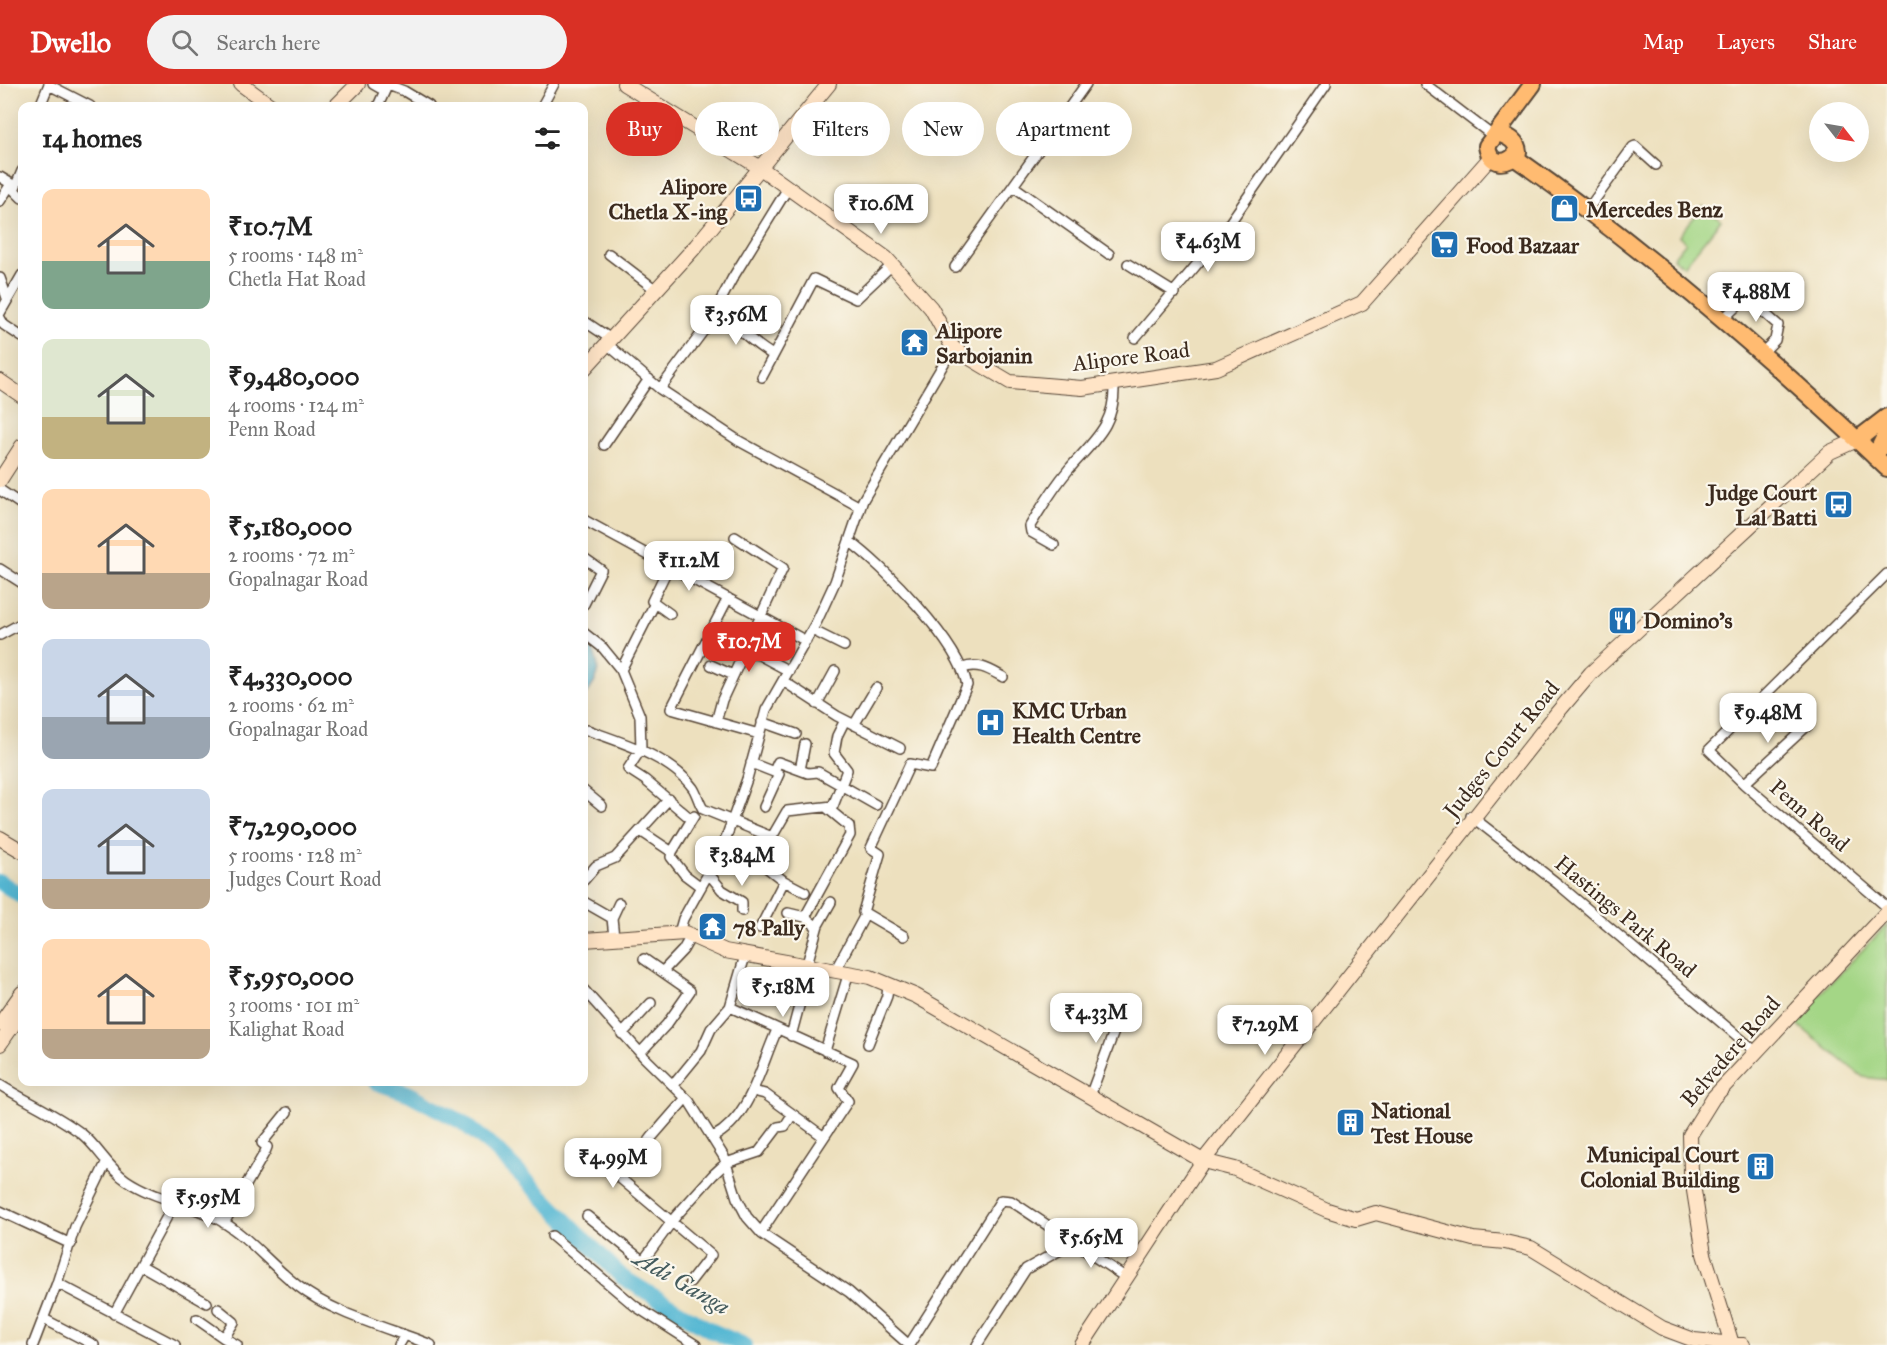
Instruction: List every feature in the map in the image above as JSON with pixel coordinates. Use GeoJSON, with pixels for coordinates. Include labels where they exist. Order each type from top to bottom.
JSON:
{"type":"FeatureCollection","features":[{"type":"Feature","properties":{"kind":"highway"},"geometry":{"type":"LineString","coordinates":[[1496,134],[1512,139],[1518,146],[1518,152],[1509,162],[1503,163],[1491,157],[1487,146],[1533,84]]}},
{"type":"Feature","properties":{"kind":"highway"},"geometry":{"type":"LineString","coordinates":[[1514,157],[1588,209],[1682,284],[1881,463]]}},
{"type":"Feature","properties":{"kind":"highway","name":"Judges Court Road"},"geometry":{"type":"LineString","coordinates":[[1857,440],[1887,417]]}},
{"type":"Feature","properties":{"kind":"highway"},"geometry":{"type":"LineString","coordinates":[[1881,463],[1887,432]]}},
{"type":"Feature","properties":{"kind":"main road"},"geometry":{"type":"LineString","coordinates":[[241,84],[266,102]]}},
{"type":"Feature","properties":{"kind":"main road"},"geometry":{"type":"LineString","coordinates":[[340,102],[358,84]]}},
{"type":"Feature","properties":{"kind":"main road"},"geometry":{"type":"LineString","coordinates":[[624,84],[759,167],[892,265],[931,308],[953,348]]}},
{"type":"Feature","properties":{"kind":"main road"},"geometry":{"type":"LineString","coordinates":[[588,365],[696,246],[829,84]]}},
{"type":"Feature","properties":{"kind":"main road","name":"Alipore Road"},"geometry":{"type":"LineString","coordinates":[[953,348],[1010,382],[1082,388],[1216,368],[1362,303],[1491,157]]}},
{"type":"Feature","properties":{"kind":"main road"},"geometry":{"type":"LineString","coordinates":[[0,381],[18,393]]}},
{"type":"Feature","properties":{"kind":"main road","name":"Judges Court Road"},"geometry":{"type":"LineString","coordinates":[[1200,1160],[1371,934],[1471,816],[1474,808],[1485,804],[1591,673],[1830,452],[1857,440]]}},
{"type":"Feature","properties":{"kind":"main road"},"geometry":{"type":"LineString","coordinates":[[0,480],[18,452]]}},
{"type":"Feature","properties":{"kind":"main road"},"geometry":{"type":"LineString","coordinates":[[0,838],[18,844]]}},
{"type":"Feature","properties":{"kind":"main road","name":"Belvedere Road"},"geometry":{"type":"LineString","coordinates":[[1732,1344],[1704,1254],[1691,1172],[1690,1135],[1713,1098],[1887,912]]}},
{"type":"Feature","properties":{"kind":"main road"},"geometry":{"type":"LineString","coordinates":[[588,940],[685,935],[745,956],[808,964],[888,984],[922,999],[1200,1160],[1235,1169],[1327,1210],[1356,1219],[1376,1213],[1473,1239],[1505,1242],[1531,1248],[1662,1328],[1694,1341],[1732,1344]]}},
{"type":"Feature","properties":{"kind":"main road"},"geometry":{"type":"LineString","coordinates":[[0,1024],[18,999]]}},
{"type":"Feature","properties":{"kind":"main road"},"geometry":{"type":"LineString","coordinates":[[0,1044],[18,1018]]}},
{"type":"Feature","properties":{"kind":"main road"},"geometry":{"type":"LineString","coordinates":[[1074,1345],[1200,1160]]}},
{"type":"Feature","properties":{"kind":"main road"},"geometry":{"type":"LineString","coordinates":[[1082,1345],[1200,1160]]}},
{"type":"Feature","properties":{"kind":"street"},"geometry":{"type":"LineString","coordinates":[[42,102],[49,84],[83,102]]}},
{"type":"Feature","properties":{"kind":"street"},"geometry":{"type":"LineString","coordinates":[[373,84],[380,88],[388,84]]}},
{"type":"Feature","properties":{"kind":"street"},"geometry":{"type":"LineString","coordinates":[[380,102],[388,84]]}},
{"type":"Feature","properties":{"kind":"street"},"geometry":{"type":"LineString","coordinates":[[388,84],[422,102]]}},
{"type":"Feature","properties":{"kind":"street"},"geometry":{"type":"LineString","coordinates":[[544,102],[554,84]]}},
{"type":"Feature","properties":{"kind":"street"},"geometry":{"type":"LineString","coordinates":[[955,267],[1086,84]]}},
{"type":"Feature","properties":{"kind":"street"},"geometry":{"type":"LineString","coordinates":[[1135,338],[1220,237],[1326,84]]}},
{"type":"Feature","properties":{"kind":"street"},"geometry":{"type":"LineString","coordinates":[[1425,84],[1496,134]]}},
{"type":"Feature","properties":{"kind":"street"},"geometry":{"type":"LineString","coordinates":[[1588,209],[1633,147],[1635,146],[1656,165]]}},
{"type":"Feature","properties":{"kind":"street"},"geometry":{"type":"LineString","coordinates":[[0,177],[13,185],[18,196]]}},
{"type":"Feature","properties":{"kind":"street"},"geometry":{"type":"LineString","coordinates":[[0,201],[18,177]]}},
{"type":"Feature","properties":{"kind":"street"},"geometry":{"type":"LineString","coordinates":[[1013,186],[1109,254]]}},
{"type":"Feature","properties":{"kind":"street"},"geometry":{"type":"LineString","coordinates":[[660,389],[716,310],[732,279],[788,188]]}},
{"type":"Feature","properties":{"kind":"street"},"geometry":{"type":"LineString","coordinates":[[609,254],[656,290]]}},
{"type":"Feature","properties":{"kind":"street"},"geometry":{"type":"LineString","coordinates":[[1128,264],[1175,293]]}},
{"type":"Feature","properties":{"kind":"street"},"geometry":{"type":"LineString","coordinates":[[762,377],[814,279],[856,299],[892,265]]}},
{"type":"Feature","properties":{"kind":"street"},"geometry":{"type":"LineString","coordinates":[[0,278],[8,298]]}},
{"type":"Feature","properties":{"kind":"street"},"geometry":{"type":"LineString","coordinates":[[0,313],[18,284]]}},
{"type":"Feature","properties":{"kind":"street"},"geometry":{"type":"LineString","coordinates":[[1722,320],[1740,303],[1752,302],[1761,309],[1778,325],[1778,333],[1761,354]]}},
{"type":"Feature","properties":{"kind":"street"},"geometry":{"type":"LineString","coordinates":[[716,310],[739,327],[750,341],[773,355]]}},
{"type":"Feature","properties":{"kind":"street"},"geometry":{"type":"LineString","coordinates":[[0,318],[4,325],[18,334]]}},
{"type":"Feature","properties":{"kind":"street"},"geometry":{"type":"LineString","coordinates":[[588,324],[660,389],[739,441],[861,507]]}},
{"type":"Feature","properties":{"kind":"street"},"geometry":{"type":"LineString","coordinates":[[663,971],[683,950],[685,935],[683,919],[722,849],[751,763],[762,722],[835,582],[861,507],[953,348]]}},
{"type":"Feature","properties":{"kind":"street"},"geometry":{"type":"LineString","coordinates":[[604,445],[649,379]]}},
{"type":"Feature","properties":{"kind":"street"},"geometry":{"type":"LineString","coordinates":[[1054,545],[1031,532],[1030,526],[1049,495],[1107,424],[1115,404],[1114,383]]}},
{"type":"Feature","properties":{"kind":"street"},"geometry":{"type":"LineString","coordinates":[[0,490],[18,502]]}},
{"type":"Feature","properties":{"kind":"street"},"geometry":{"type":"LineString","coordinates":[[588,522],[806,641]]}},
{"type":"Feature","properties":{"kind":"street"},"geometry":{"type":"LineString","coordinates":[[716,722],[722,700],[783,568],[735,537]]}},
{"type":"Feature","properties":{"kind":"street"},"geometry":{"type":"LineString","coordinates":[[825,1051],[842,971],[865,915],[863,912],[880,854],[871,848],[910,764],[931,768],[960,706],[967,685],[963,668],[930,621],[894,582],[849,541]]}},
{"type":"Feature","properties":{"kind":"street"},"geometry":{"type":"LineString","coordinates":[[588,561],[602,570],[588,596]]}},
{"type":"Feature","properties":{"kind":"street"},"geometry":{"type":"LineString","coordinates":[[669,566],[652,601],[670,614]]}},
{"type":"Feature","properties":{"kind":"street"},"geometry":{"type":"LineString","coordinates":[[0,569],[18,580]]}},
{"type":"Feature","properties":{"kind":"street","name":"Penn Road"},"geometry":{"type":"LineString","coordinates":[[1887,574],[1709,750],[1744,784],[1887,907]]}},
{"type":"Feature","properties":{"kind":"street"},"geometry":{"type":"LineString","coordinates":[[728,598],[671,709],[759,734]]}},
{"type":"Feature","properties":{"kind":"street"},"geometry":{"type":"LineString","coordinates":[[621,670],[655,603]]}},
{"type":"Feature","properties":{"kind":"street"},"geometry":{"type":"LineString","coordinates":[[0,635],[18,625]]}},
{"type":"Feature","properties":{"kind":"street"},"geometry":{"type":"LineString","coordinates":[[812,630],[844,646]]}},
{"type":"Feature","properties":{"kind":"street"},"geometry":{"type":"LineString","coordinates":[[588,636],[603,648],[621,670],[640,716],[641,749],[628,770],[645,780],[691,819]]}},
{"type":"Feature","properties":{"kind":"street"},"geometry":{"type":"LineString","coordinates":[[744,652],[759,655],[789,671]]}},
{"type":"Feature","properties":{"kind":"street"},"geometry":{"type":"LineString","coordinates":[[711,665],[734,675]]}},
{"type":"Feature","properties":{"kind":"street"},"geometry":{"type":"LineString","coordinates":[[963,668],[970,665],[982,666],[1003,677]]}},
{"type":"Feature","properties":{"kind":"street"},"geometry":{"type":"LineString","coordinates":[[818,704],[835,671]]}},
{"type":"Feature","properties":{"kind":"street"},"geometry":{"type":"LineString","coordinates":[[783,681],[850,723],[900,748]]}},
{"type":"Feature","properties":{"kind":"street"},"geometry":{"type":"LineString","coordinates":[[588,730],[631,748],[641,749],[683,776],[694,790],[701,806],[772,837],[787,811],[833,806],[847,770],[834,753],[837,736],[850,723],[876,688]]}},
{"type":"Feature","properties":{"kind":"street"},"geometry":{"type":"LineString","coordinates":[[762,722],[796,734]]}},
{"type":"Feature","properties":{"kind":"street"},"geometry":{"type":"LineString","coordinates":[[1744,784],[1809,724]]}},
{"type":"Feature","properties":{"kind":"street"},"geometry":{"type":"LineString","coordinates":[[800,770],[805,744]]}},
{"type":"Feature","properties":{"kind":"street"},"geometry":{"type":"LineString","coordinates":[[774,771],[778,762],[800,770],[818,772],[876,805]]}},
{"type":"Feature","properties":{"kind":"street"},"geometry":{"type":"LineString","coordinates":[[751,763],[779,774],[764,807]]}},
{"type":"Feature","properties":{"kind":"street"},"geometry":{"type":"LineString","coordinates":[[588,794],[602,806]]}},
{"type":"Feature","properties":{"kind":"street"},"geometry":{"type":"LineString","coordinates":[[588,875],[596,866],[615,858],[642,832],[669,799]]}},
{"type":"Feature","properties":{"kind":"street"},"geometry":{"type":"LineString","coordinates":[[701,806],[691,819],[671,857],[685,875],[701,887]]}},
{"type":"Feature","properties":{"kind":"street"},"geometry":{"type":"LineString","coordinates":[[805,917],[850,835],[849,826],[826,807]]}},
{"type":"Feature","properties":{"kind":"street","name":"Hastings Park Road"},"geometry":{"type":"LineString","coordinates":[[1471,816],[1558,884],[1755,1051]]}},
{"type":"Feature","properties":{"kind":"street"},"geometry":{"type":"LineString","coordinates":[[642,832],[672,852]]}},
{"type":"Feature","properties":{"kind":"street"},"geometry":{"type":"LineString","coordinates":[[722,849],[762,864],[784,881],[805,892]]}},
{"type":"Feature","properties":{"kind":"street"},"geometry":{"type":"LineString","coordinates":[[709,874],[722,890],[742,902],[742,911]]}},
{"type":"Feature","properties":{"kind":"street"},"geometry":{"type":"LineString","coordinates":[[760,928],[784,881]]}},
{"type":"Feature","properties":{"kind":"street"},"geometry":{"type":"LineString","coordinates":[[791,1036],[817,927],[831,902]]}},
{"type":"Feature","properties":{"kind":"street"},"geometry":{"type":"LineString","coordinates":[[614,937],[612,918],[619,903]]}},
{"type":"Feature","properties":{"kind":"street"},"geometry":{"type":"LineString","coordinates":[[588,904],[612,918]]}},
{"type":"Feature","properties":{"kind":"street"},"geometry":{"type":"LineString","coordinates":[[788,913],[805,917],[817,927]]}},
{"type":"Feature","properties":{"kind":"street"},"geometry":{"type":"LineString","coordinates":[[865,915],[903,936]]}},
{"type":"Feature","properties":{"kind":"street"},"geometry":{"type":"LineString","coordinates":[[674,1084],[701,1051],[711,1029],[730,1007],[745,956]]}},
{"type":"Feature","properties":{"kind":"street"},"geometry":{"type":"LineString","coordinates":[[640,1053],[667,1024],[690,991],[644,959]]}},
{"type":"Feature","properties":{"kind":"street"},"geometry":{"type":"LineString","coordinates":[[868,1044],[887,996],[888,984]]}},
{"type":"Feature","properties":{"kind":"street"},"geometry":{"type":"LineString","coordinates":[[588,995],[640,1053],[686,1098],[713,1137],[726,1163],[737,1198],[747,1217],[760,1232],[849,1292],[909,1345],[1002,1200],[1011,1201],[1122,1275]]}},
{"type":"Feature","properties":{"kind":"street"},"geometry":{"type":"LineString","coordinates":[[1090,1096],[1125,1002]]}},
{"type":"Feature","properties":{"kind":"street"},"geometry":{"type":"LineString","coordinates":[[622,1034],[651,1003]]}},
{"type":"Feature","properties":{"kind":"street"},"geometry":{"type":"LineString","coordinates":[[730,1007],[853,1063],[839,1088],[848,1101],[760,1232]]}},
{"type":"Feature","properties":{"kind":"street"},"geometry":{"type":"LineString","coordinates":[[713,1137],[728,1129],[753,1091],[777,1030]]}},
{"type":"Feature","properties":{"kind":"street"},"geometry":{"type":"LineString","coordinates":[[0,1085],[45,1108],[84,1136],[106,1163],[125,1180],[154,1195],[193,1207],[224,1223],[257,1247],[298,1287],[345,1312],[431,1345]]}},
{"type":"Feature","properties":{"kind":"street"},"geometry":{"type":"LineString","coordinates":[[753,1091],[765,1094],[824,1137]]}},
{"type":"Feature","properties":{"kind":"street"},"geometry":{"type":"LineString","coordinates":[[686,1098],[652,1137],[621,1179],[711,1255],[690,1282]]}},
{"type":"Feature","properties":{"kind":"street"},"geometry":{"type":"LineString","coordinates":[[224,1223],[266,1152],[267,1147],[262,1143],[287,1112]]}},
{"type":"Feature","properties":{"kind":"street"},"geometry":{"type":"LineString","coordinates":[[587,1216],[641,1262],[672,1221],[726,1163],[759,1152],[778,1128],[785,1126],[792,1115]]}},
{"type":"Feature","properties":{"kind":"street"},"geometry":{"type":"LineString","coordinates":[[35,1344],[75,1227],[106,1163]]}},
{"type":"Feature","properties":{"kind":"street"},"geometry":{"type":"LineString","coordinates":[[114,1314],[175,1202]]}},
{"type":"Feature","properties":{"kind":"street"},"geometry":{"type":"LineString","coordinates":[[0,1211],[70,1244]]}},
{"type":"Feature","properties":{"kind":"street"},"geometry":{"type":"LineString","coordinates":[[552,1236],[635,1306],[696,1345]]}},
{"type":"Feature","properties":{"kind":"street"},"geometry":{"type":"LineString","coordinates":[[977,1345],[1026,1269],[1075,1242]]}},
{"type":"Feature","properties":{"kind":"street"},"geometry":{"type":"LineString","coordinates":[[142,1266],[207,1304]]}},
{"type":"Feature","properties":{"kind":"street"},"geometry":{"type":"LineString","coordinates":[[57,1283],[175,1345]]}},
{"type":"Feature","properties":{"kind":"street"},"geometry":{"type":"LineString","coordinates":[[218,1309],[234,1322],[224,1338]]}},
{"type":"Feature","properties":{"kind":"street"},"geometry":{"type":"LineString","coordinates":[[44,1319],[94,1345]]}},
{"type":"Feature","properties":{"kind":"street"},"geometry":{"type":"LineString","coordinates":[[197,1319],[237,1345]]}},
{"type":"Feature","properties":{"kind":"street"},"geometry":{"type":"LineString","coordinates":[[399,1345],[405,1335]]}},
{"type":"Feature","properties":{"kind":"green space"},"geometry":{"type":"Polygon","coordinates":[[[1703,206],[1721,220],[1684,266],[1673,258],[1686,242],[1679,236],[1703,206]]]}},
{"type":"Feature","properties":{"kind":"green space"},"geometry":{"type":"Polygon","coordinates":[[[1887,925],[1887,1080],[1863,1077],[1793,1021],[1887,925]]]}},
{"type":"Feature","properties":{"kind":"water"},"geometry":{"type":"Polygon","coordinates":[[[588,646],[595,654],[598,668],[597,676],[588,691],[588,646]]]}},
{"type":"Feature","properties":{"kind":"waterway","name":"Adi Ganga"},"geometry":{"type":"LineString","coordinates":[[0,882],[18,893]]}},
{"type":"Feature","properties":{"kind":"waterway","name":"Adi Ganga"},"geometry":{"type":"LineString","coordinates":[[387,1086],[410,1094],[462,1122],[493,1147],[622,1277],[712,1331],[744,1345]]}},
{"type":"Feature","properties":{"kind":"place","name":"Alipore Chetla X-ing"},"geometry":{"type":"Point","coordinates":[748,199]}},
{"type":"Feature","properties":{"kind":"place","name":"Mercedes Benz"},"geometry":{"type":"Point","coordinates":[1565,209]}},
{"type":"Feature","properties":{"kind":"place","name":"Food Bazaar"},"geometry":{"type":"Point","coordinates":[1445,245]}},
{"type":"Feature","properties":{"kind":"place","name":"Alipore Sarbojanin"},"geometry":{"type":"Point","coordinates":[915,343]}},
{"type":"Feature","properties":{"kind":"place","name":"Judge Court Lal Batti"},"geometry":{"type":"Point","coordinates":[1838,505]}},
{"type":"Feature","properties":{"kind":"place","name":"Domino's"},"geometry":{"type":"Point","coordinates":[1622,620]}},
{"type":"Feature","properties":{"kind":"place","name":"KMC Urban Health Centre"},"geometry":{"type":"Point","coordinates":[991,723]}},
{"type":"Feature","properties":{"kind":"place","name":"78 Pally"},"geometry":{"type":"Point","coordinates":[712,927]}},
{"type":"Feature","properties":{"kind":"place","name":"National Test House"},"geometry":{"type":"Point","coordinates":[1350,1123]}},
{"type":"Feature","properties":{"kind":"place","name":"Municipal Court Colonial Building"},"geometry":{"type":"Point","coordinates":[1760,1167]}}]}
